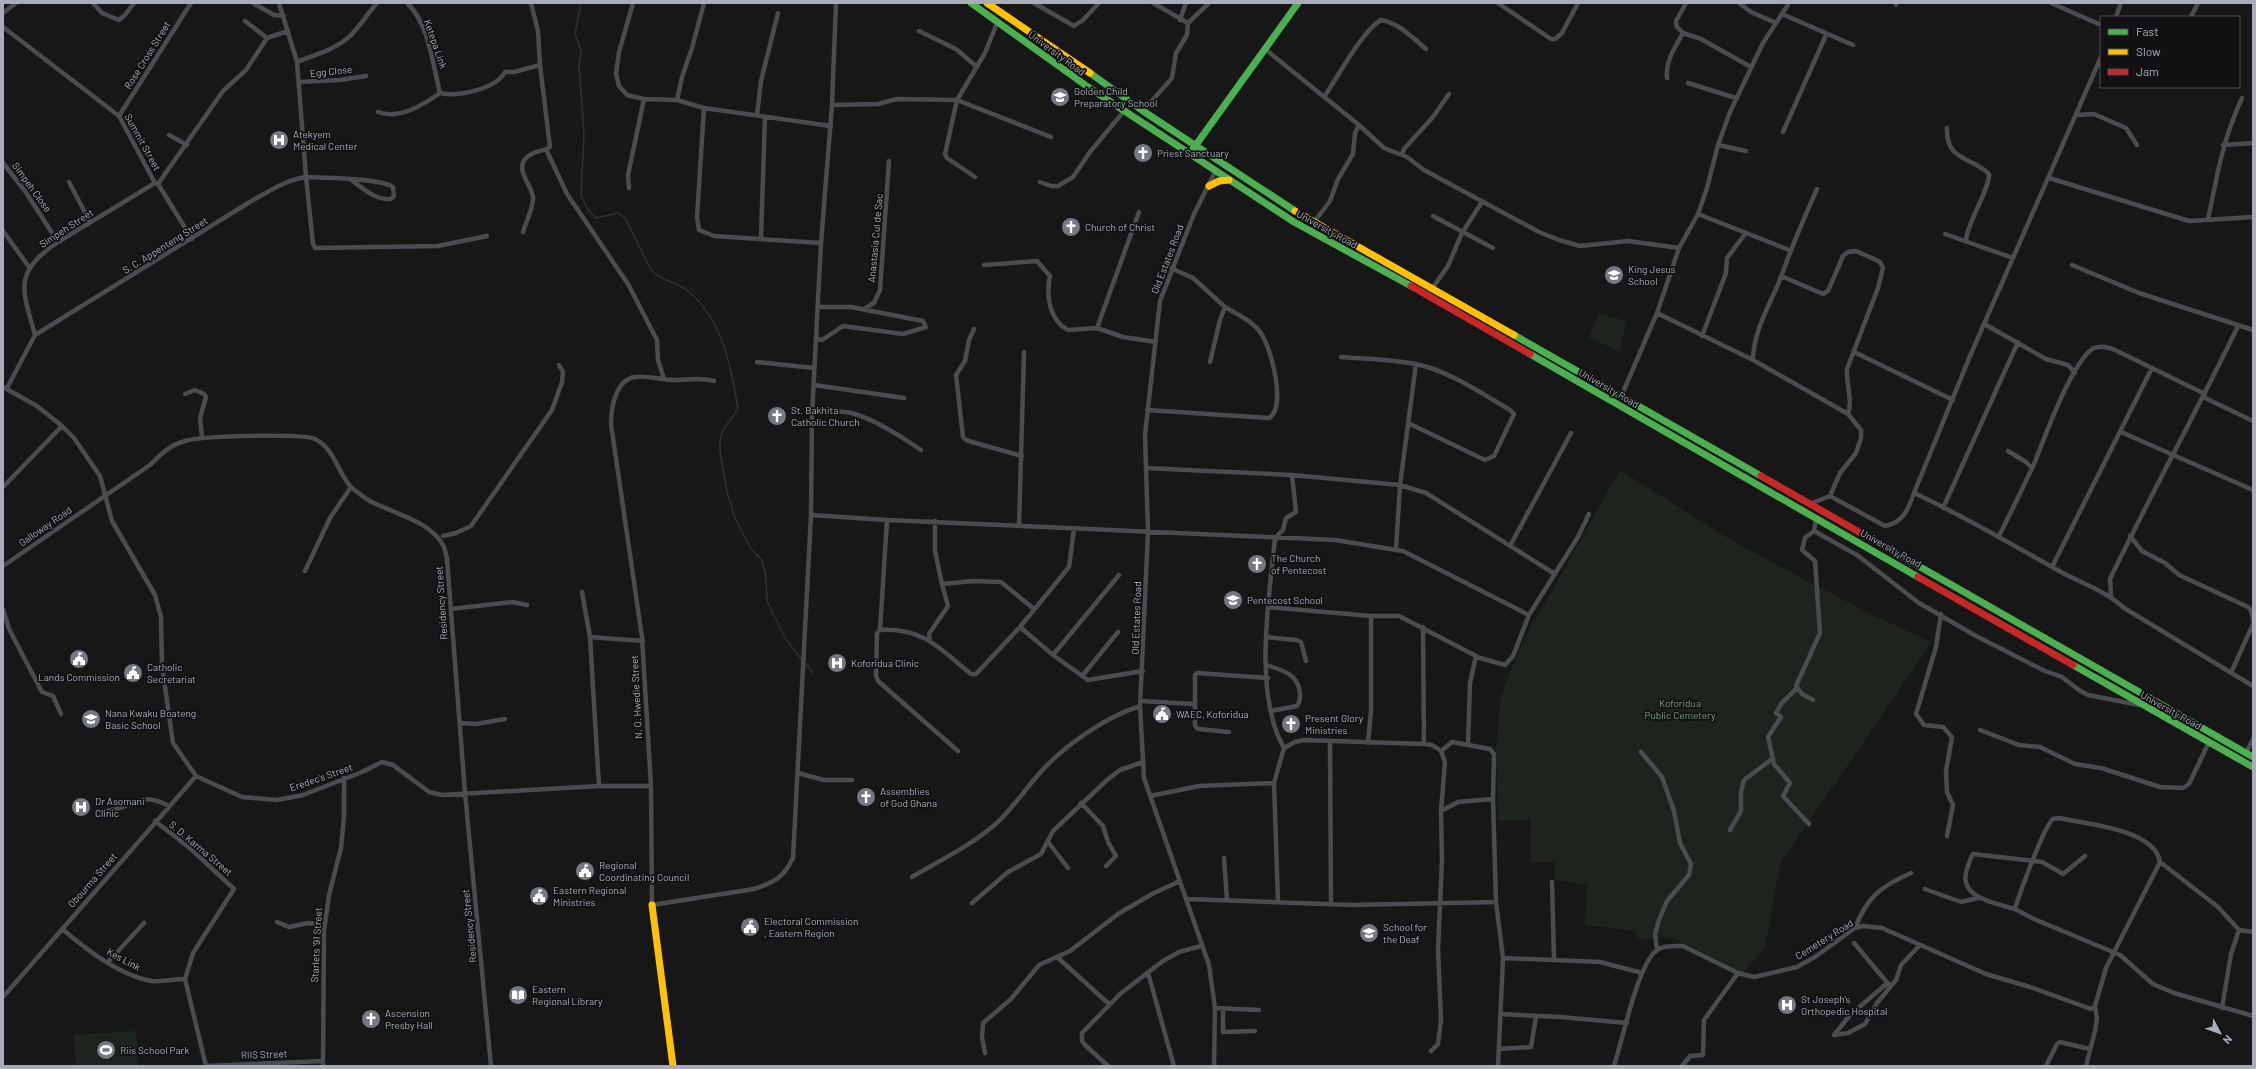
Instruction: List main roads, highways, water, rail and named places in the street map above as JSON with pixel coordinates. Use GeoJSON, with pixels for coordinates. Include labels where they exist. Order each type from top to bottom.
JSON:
{"type":"FeatureCollection","features":[{"type":"Feature","properties":{"kind":"main road","name":"University Road"},"geometry":{"type":"LineString","coordinates":[[971,3],[997,23],[1124,111],[1294,222],[1428,295],[1816,519],[1909,570],[2143,706],[2253,767]]}},
{"type":"Feature","properties":{"kind":"main road","name":"University Road"},"geometry":{"type":"LineString","coordinates":[[987,3],[1052,46],[1143,111],[1220,163],[1314,222],[1812,504],[2253,757]]}},
{"type":"Feature","properties":{"kind":"main road"},"geometry":{"type":"LineString","coordinates":[[1189,154],[1298,3]]}},
{"type":"Feature","properties":{"kind":"main road"},"geometry":{"type":"LineString","coordinates":[[1209,186],[1219,181],[1229,180]]}},
{"type":"Feature","properties":{"kind":"main road","name":"N. O. Hwedie Street"},"geometry":{"type":"LineString","coordinates":[[652,905],[659,968],[673,1066]]}},
{"type":"Feature","properties":{"kind":"waterway"},"geometry":{"type":"LineString","coordinates":[[581,3],[575,34],[581,50],[579,65],[584,134],[581,195],[588,210],[596,218],[618,213],[625,218],[653,272],[661,278],[688,291],[710,316],[717,330],[724,345],[728,360],[738,409],[723,430],[720,440],[720,451],[727,492],[735,518],[751,549],[762,560],[766,577],[767,601],[785,638],[801,659]]}},
{"type":"Feature","properties":{"kind":"waterway"},"geometry":{"type":"LineString","coordinates":[[805,663],[813,673]]}},
{"type":"Feature","properties":{"kind":"place","name":"Golden Child Preparatory School"},"geometry":{"type":"Point","coordinates":[1060,97]}},
{"type":"Feature","properties":{"kind":"place","name":"Atekyem Medical Center"},"geometry":{"type":"Point","coordinates":[279,140]}},
{"type":"Feature","properties":{"kind":"place","name":"Priest Sanctuary"},"geometry":{"type":"Point","coordinates":[1143,153]}},
{"type":"Feature","properties":{"kind":"place","name":"Church of Christ"},"geometry":{"type":"Point","coordinates":[1071,227]}},
{"type":"Feature","properties":{"kind":"place","name":"King Jesus School"},"geometry":{"type":"Point","coordinates":[1614,275]}},
{"type":"Feature","properties":{"kind":"place","name":"St. Bakhita Catholic Church"},"geometry":{"type":"Point","coordinates":[777,416]}},
{"type":"Feature","properties":{"kind":"place","name":"The Church of Pentecost"},"geometry":{"type":"Point","coordinates":[1257,564]}},
{"type":"Feature","properties":{"kind":"place","name":"Pentecost School"},"geometry":{"type":"Point","coordinates":[1233,600]}},
{"type":"Feature","properties":{"kind":"place","name":"Lands Commission"},"geometry":{"type":"Point","coordinates":[79,659]}},
{"type":"Feature","properties":{"kind":"place","name":"Koforidua Clinic"},"geometry":{"type":"Point","coordinates":[837,663]}},
{"type":"Feature","properties":{"kind":"place","name":"Catholic Secretariat"},"geometry":{"type":"Point","coordinates":[133,673]}},
{"type":"Feature","properties":{"kind":"place","name":"WAEC, Koforidua"},"geometry":{"type":"Point","coordinates":[1162,714]}},
{"type":"Feature","properties":{"kind":"place","name":"Nana Kwaku Boateng Basic School"},"geometry":{"type":"Point","coordinates":[91,719]}},
{"type":"Feature","properties":{"kind":"place","name":"Present Glory Ministries"},"geometry":{"type":"Point","coordinates":[1291,724]}},
{"type":"Feature","properties":{"kind":"place","name":"Assemblies of God Ghana"},"geometry":{"type":"Point","coordinates":[866,797]}},
{"type":"Feature","properties":{"kind":"place","name":"Dr Asomani Clinic"},"geometry":{"type":"Point","coordinates":[81,807]}},
{"type":"Feature","properties":{"kind":"place","name":"Regional Coordinating Council"},"geometry":{"type":"Point","coordinates":[585,871]}},
{"type":"Feature","properties":{"kind":"place","name":"Eastern Regional Ministries"},"geometry":{"type":"Point","coordinates":[539,896]}},
{"type":"Feature","properties":{"kind":"place","name":"Electoral Commission , Eastern Region"},"geometry":{"type":"Point","coordinates":[750,927]}},
{"type":"Feature","properties":{"kind":"place","name":"School for the Deaf"},"geometry":{"type":"Point","coordinates":[1369,933]}},
{"type":"Feature","properties":{"kind":"place","name":"Eastern Regional Library"},"geometry":{"type":"Point","coordinates":[518,995]}},
{"type":"Feature","properties":{"kind":"place","name":"St Joseph's Orthopedic Hospital"},"geometry":{"type":"Point","coordinates":[1787,1005]}},
{"type":"Feature","properties":{"kind":"place","name":"Ascension Presby Hall"},"geometry":{"type":"Point","coordinates":[371,1019]}},
{"type":"Feature","properties":{"kind":"place","name":"Riis School Park"},"geometry":{"type":"Point","coordinates":[106,1050]}},
{"type":"Feature","properties":{"kind":"park label","name":"Koforidua Public Cemetery"},"geometry":{"type":"Point","coordinates":[1680,708]}}]}
